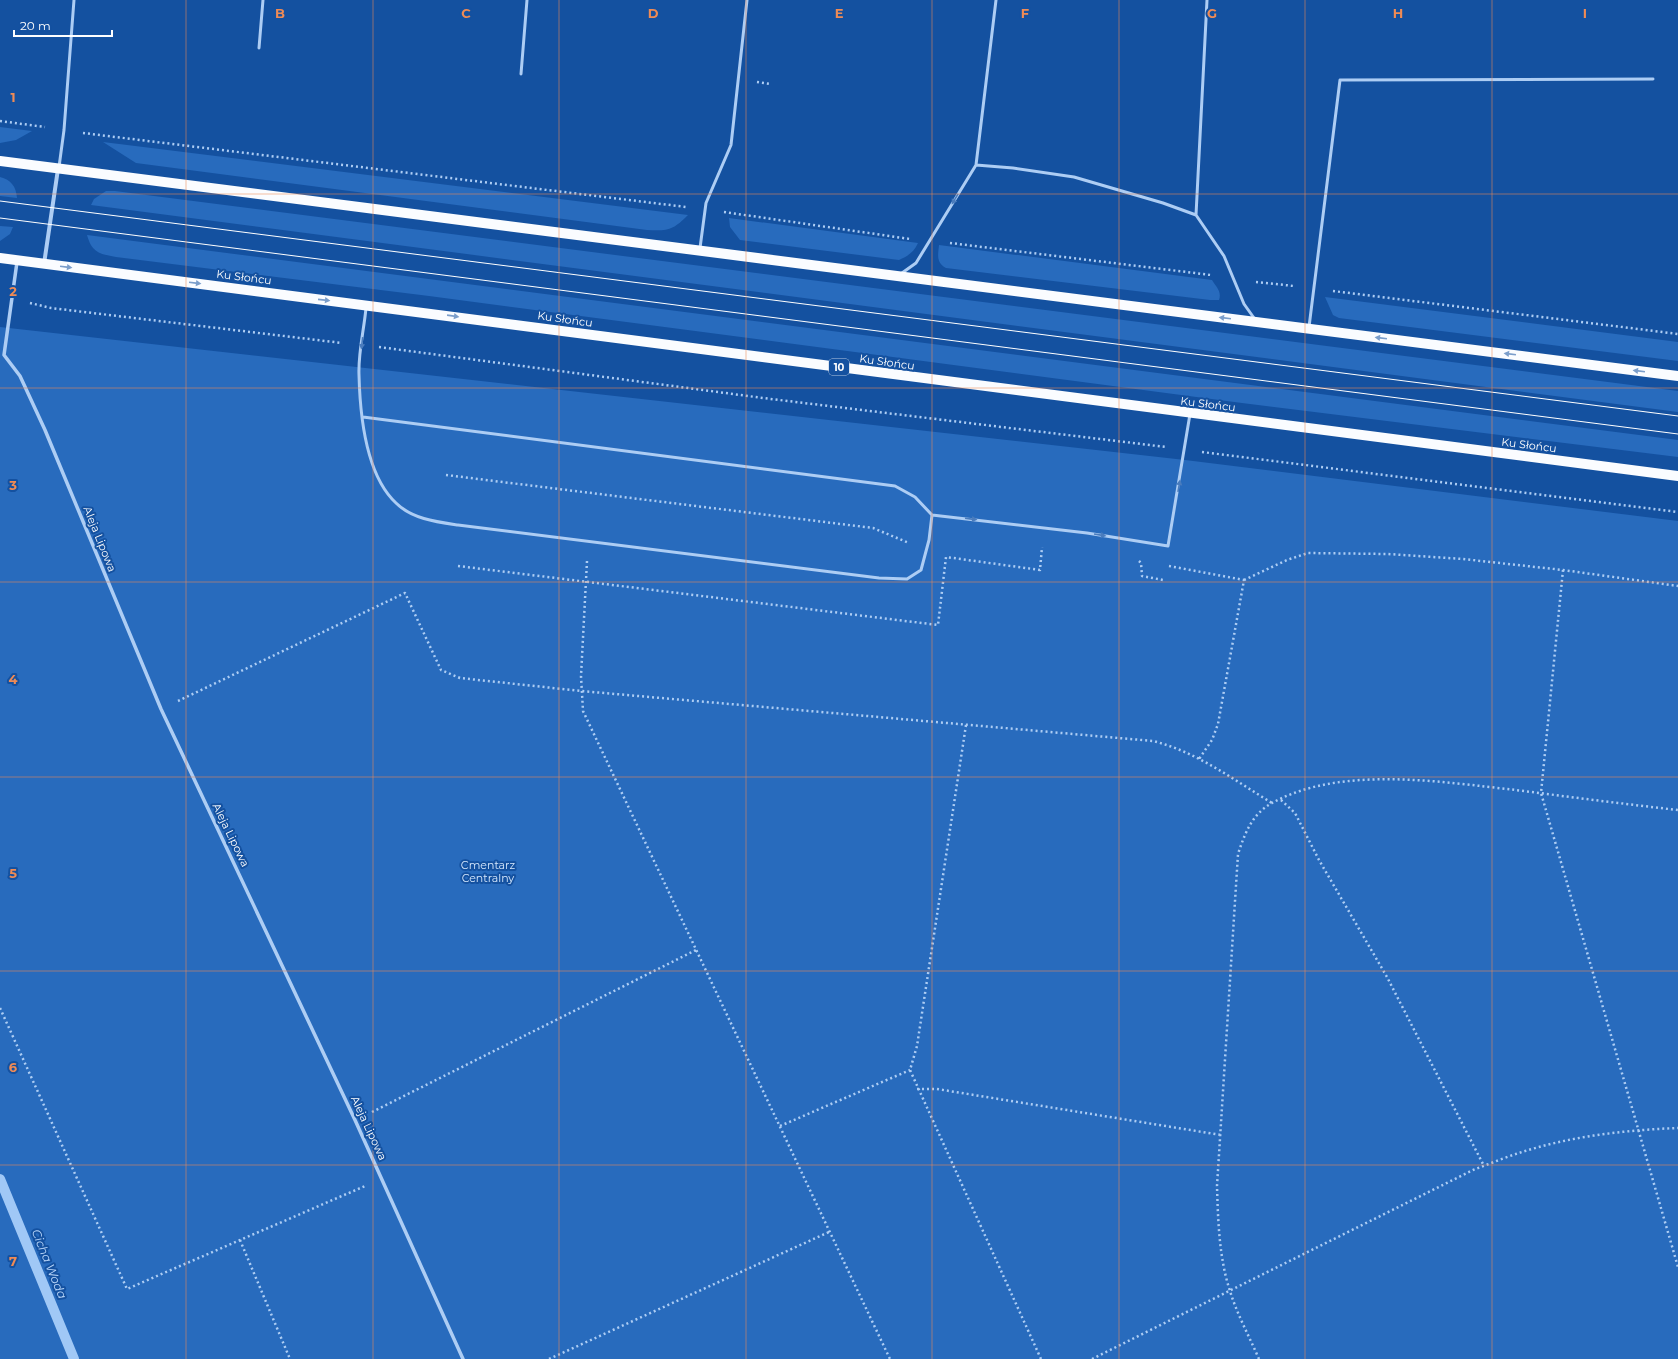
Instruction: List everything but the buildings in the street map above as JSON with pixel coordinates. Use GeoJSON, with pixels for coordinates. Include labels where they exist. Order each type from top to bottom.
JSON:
{"type":"FeatureCollection","features":[{"type":"Feature","properties":{"kind":"main road"},"geometry":{"type":"LineString","coordinates":[[0,161],[1678,376]]}},
{"type":"Feature","properties":{"kind":"main road","name":"Ku Słońcu"},"geometry":{"type":"LineString","coordinates":[[0,258],[366,304],[1190,414],[1678,476]]}},
{"type":"Feature","properties":{"kind":"street"},"geometry":{"type":"LineString","coordinates":[[44,264],[58,169]]}},
{"type":"Feature","properties":{"kind":"street"},"geometry":{"type":"LineString","coordinates":[[0,354],[4,356],[17,260]]}},
{"type":"Feature","properties":{"kind":"street","name":"Aleja Lipowa"},"geometry":{"type":"LineString","coordinates":[[4,356],[20,376],[45,430],[161,710],[355,1120],[463,1359]]}},
{"type":"Feature","properties":{"kind":"lane"},"geometry":{"type":"LineString","coordinates":[[58,169],[64,130],[74,0]]}},
{"type":"Feature","properties":{"kind":"lane"},"geometry":{"type":"LineString","coordinates":[[259,48],[263,0]]}},
{"type":"Feature","properties":{"kind":"lane"},"geometry":{"type":"LineString","coordinates":[[521,74],[527,0]]}},
{"type":"Feature","properties":{"kind":"lane"},"geometry":{"type":"LineString","coordinates":[[700,250],[706,203],[731,145],[747,0]]}},
{"type":"Feature","properties":{"kind":"lane"},"geometry":{"type":"LineString","coordinates":[[899,276],[916,263],[976,165],[996,0]]}},
{"type":"Feature","properties":{"kind":"lane"},"geometry":{"type":"LineString","coordinates":[[1196,215],[1207,0]]}},
{"type":"Feature","properties":{"kind":"lane"},"geometry":{"type":"LineString","coordinates":[[1309,329],[1340,80],[1653,79]]}},
{"type":"Feature","properties":{"kind":"lane"},"geometry":{"type":"LineString","coordinates":[[976,165],[1013,168],[1074,177],[1163,203],[1196,215],[1224,256],[1244,304],[1256,322]]}},
{"type":"Feature","properties":{"kind":"lane"},"geometry":{"type":"LineString","coordinates":[[366,304],[359,374],[363,417],[370,461],[380,483],[396,504],[418,517],[458,525],[588,542],[879,578],[907,578],[921,570],[932,515]]}},
{"type":"Feature","properties":{"kind":"lane"},"geometry":{"type":"LineString","coordinates":[[363,417],[895,486],[914,497],[932,515],[1087,533],[1168,546],[1190,414]]}},
{"type":"Feature","properties":{"kind":"path"},"geometry":{"type":"LineString","coordinates":[[0,121],[705,209],[929,241],[1678,334]]}},
{"type":"Feature","properties":{"kind":"path"},"geometry":{"type":"LineString","coordinates":[[11,298],[51,308],[362,345],[599,377],[1185,449],[1678,512]]}},
{"type":"Feature","properties":{"kind":"path"},"geometry":{"type":"LineString","coordinates":[[446,475],[873,528],[946,557]]}},
{"type":"Feature","properties":{"kind":"path"},"geometry":{"type":"LineString","coordinates":[[588,542],[581,691],[583,711],[890,1359]]}},
{"type":"Feature","properties":{"kind":"path"},"geometry":{"type":"LineString","coordinates":[[1165,565],[1244,580],[1287,560],[1308,553],[1388,554],[1464,559],[1563,570],[1678,586]]}},
{"type":"Feature","properties":{"kind":"path"},"geometry":{"type":"LineString","coordinates":[[1136,559],[1141,563],[1142,576],[1163,580]]}},
{"type":"Feature","properties":{"kind":"path"},"geometry":{"type":"LineString","coordinates":[[1563,570],[1541,793],[1678,1267]]}},
{"type":"Feature","properties":{"kind":"path"},"geometry":{"type":"LineString","coordinates":[[1199,759],[1212,740],[1218,724],[1244,580]]}},
{"type":"Feature","properties":{"kind":"path"},"geometry":{"type":"LineString","coordinates":[[161,710],[404,593],[441,670],[460,678],[581,691],[1153,741],[1172,746],[1199,759],[1272,803]]}},
{"type":"Feature","properties":{"kind":"path"},"geometry":{"type":"LineString","coordinates":[[966,725],[918,1046],[910,1070],[917,1089],[1041,1359]]}},
{"type":"Feature","properties":{"kind":"path"},"geometry":{"type":"LineString","coordinates":[[1259,1359],[1230,1291],[1218,1225],[1217,1186],[1238,854],[1245,832],[1255,817],[1272,803],[1321,786],[1408,779],[1541,793],[1678,810]]}},
{"type":"Feature","properties":{"kind":"path"},"geometry":{"type":"LineString","coordinates":[[1281,800],[1295,813],[1387,977],[1484,1166]]}},
{"type":"Feature","properties":{"kind":"path"},"geometry":{"type":"LineString","coordinates":[[355,1120],[696,950]]}},
{"type":"Feature","properties":{"kind":"path"},"geometry":{"type":"LineString","coordinates":[[0,1008],[127,1289],[382,1179]]}},
{"type":"Feature","properties":{"kind":"path"},"geometry":{"type":"LineString","coordinates":[[780,1126],[910,1070]]}},
{"type":"Feature","properties":{"kind":"path"},"geometry":{"type":"LineString","coordinates":[[917,1089],[937,1089],[1221,1135]]}},
{"type":"Feature","properties":{"kind":"path"},"geometry":{"type":"LineString","coordinates":[[1092,1359],[1484,1166],[1523,1152],[1574,1139],[1639,1130],[1678,1128]]}},
{"type":"Feature","properties":{"kind":"path"},"geometry":{"type":"LineString","coordinates":[[549,1359],[829,1232]]}},
{"type":"Feature","properties":{"kind":"path"},"geometry":{"type":"LineString","coordinates":[[240,1240],[290,1359]]}},
{"type":"Feature","properties":{"kind":"green space"},"geometry":{"type":"Polygon","coordinates":[[[0,127],[32,131],[16,140],[0,143],[0,127]]]}},
{"type":"Feature","properties":{"kind":"green space"},"geometry":{"type":"Polygon","coordinates":[[[103,142],[688,215],[674,227],[666,230],[647,230],[136,163],[103,142]]]}},
{"type":"Feature","properties":{"kind":"green space"},"geometry":{"type":"Polygon","coordinates":[[[0,177],[12,184],[17,198],[0,196],[0,177]]]}},
{"type":"Feature","properties":{"kind":"green space"},"geometry":{"type":"Polygon","coordinates":[[[106,191],[1678,391],[1678,412],[91,205],[94,199],[106,191]]]}},
{"type":"Feature","properties":{"kind":"green space"},"geometry":{"type":"Polygon","coordinates":[[[729,218],[918,243],[915,249],[899,260],[740,240],[730,227],[729,218]]]}},
{"type":"Feature","properties":{"kind":"green space"},"geometry":{"type":"Polygon","coordinates":[[[0,226],[13,227],[10,234],[0,241],[0,226]]]}},
{"type":"Feature","properties":{"kind":"green space"},"geometry":{"type":"Polygon","coordinates":[[[87,235],[1678,440],[1678,457],[1242,403],[429,296],[116,257],[97,252],[91,246],[87,235]]]}},
{"type":"Feature","properties":{"kind":"green space"},"geometry":{"type":"Polygon","coordinates":[[[939,245],[1212,280],[1218,289],[1220,297],[1219,300],[1210,300],[946,268],[939,261],[939,245]]]}},
{"type":"Feature","properties":{"kind":"green space"},"geometry":{"type":"Polygon","coordinates":[[[1325,297],[1678,342],[1678,361],[1339,318],[1333,315],[1325,297]]]}},
{"type":"Feature","properties":{"kind":"green space","name":"Cmentarz Centralny"},"geometry":{"type":"Polygon","coordinates":[[[0,327],[1185,460],[1678,521],[1678,1359],[0,1359],[0,327]]]}},
{"type":"Feature","properties":{"kind":"waterway","name":"Cicha Woda"},"geometry":{"type":"LineString","coordinates":[[0,1179],[74,1359]]}},
{"type":"Feature","properties":{"kind":"tram line"},"geometry":{"type":"LineString","coordinates":[[0,201],[1678,416]]}},
{"type":"Feature","properties":{"kind":"tram line"},"geometry":{"type":"LineString","coordinates":[[0,218],[1678,434]]}}]}
